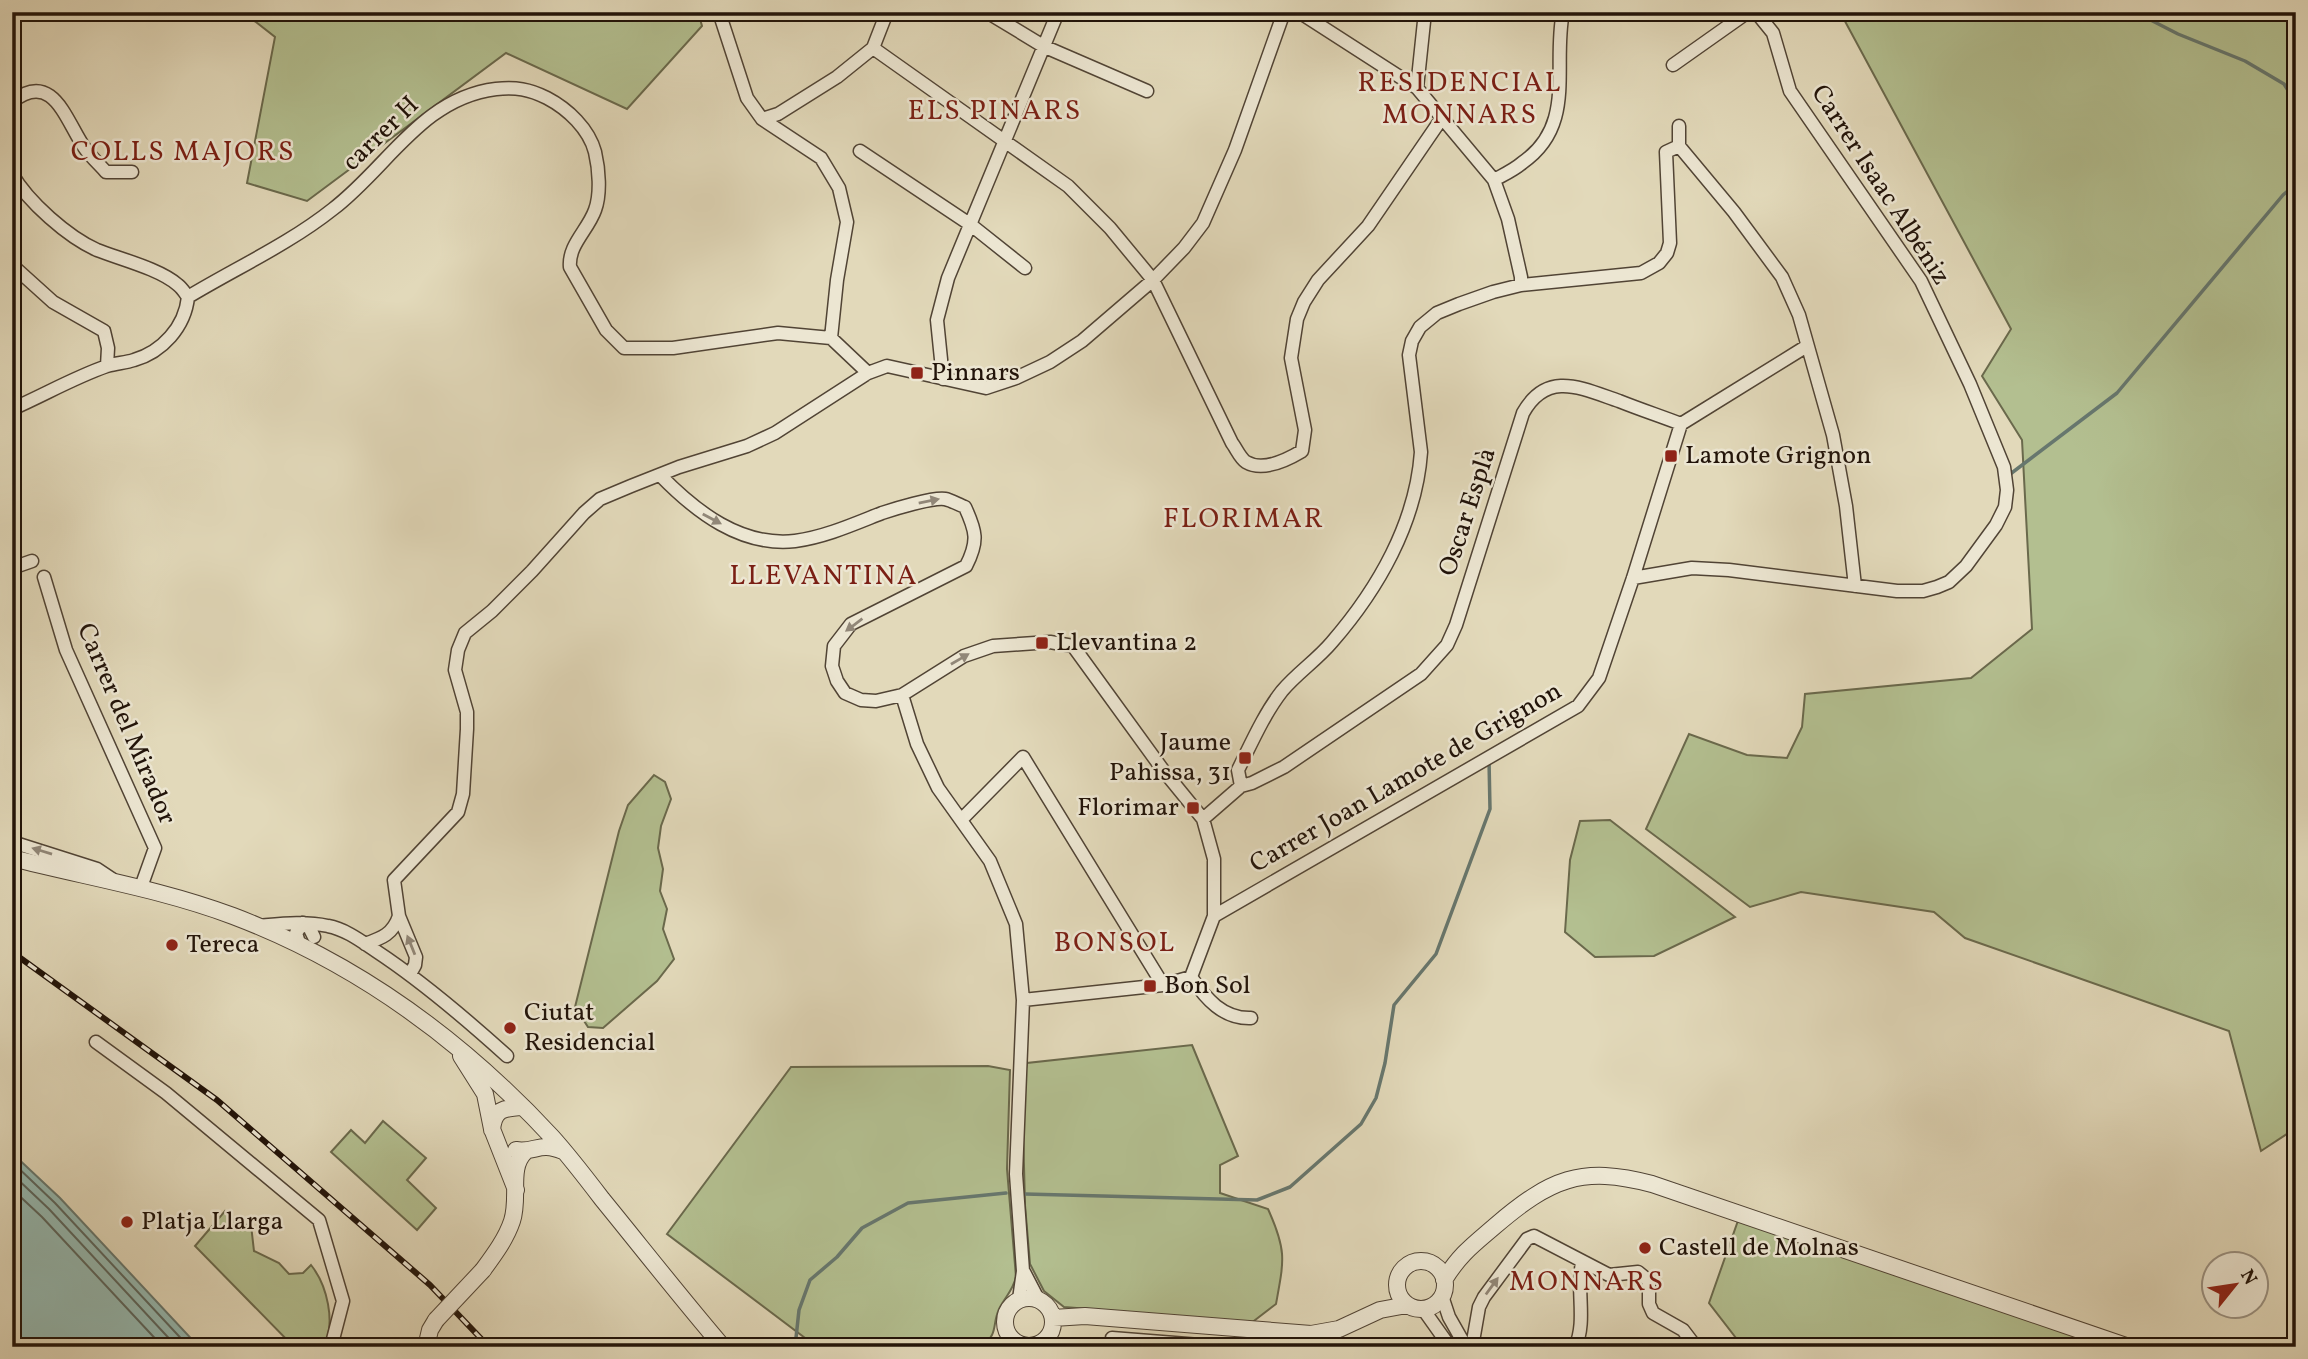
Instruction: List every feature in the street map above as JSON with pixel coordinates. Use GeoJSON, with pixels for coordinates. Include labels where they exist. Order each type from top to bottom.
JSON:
{"type":"FeatureCollection","features":[{"type":"Feature","properties":{"kind":"street"},"geometry":{"type":"LineString","coordinates":[[719,12],[747,97],[762,119],[821,158],[839,188],[847,222],[831,338],[868,373]]}},
{"type":"Feature","properties":{"kind":"street"},"geometry":{"type":"LineString","coordinates":[[762,119],[778,114],[837,77],[873,48],[887,12]]}},
{"type":"Feature","properties":{"kind":"street"},"geometry":{"type":"LineString","coordinates":[[988,12],[1044,46],[1147,91]]}},
{"type":"Feature","properties":{"kind":"street"},"geometry":{"type":"LineString","coordinates":[[943,379],[937,320],[948,278],[1058,12]]}},
{"type":"Feature","properties":{"kind":"street"},"geometry":{"type":"LineString","coordinates":[[410,974],[416,957],[399,916],[394,880],[458,812],[464,794],[467,712],[455,670],[458,650],[465,633],[492,611],[532,571],[568,529],[600,499],[680,467],[747,446],[775,433],[868,373],[887,366],[986,388],[1016,378],[1049,362],[1082,341],[1153,280],[1184,248],[1203,223],[1235,150],[1284,12]]}},
{"type":"Feature","properties":{"kind":"street"},"geometry":{"type":"LineString","coordinates":[[1299,12],[1417,88],[1494,180],[1508,219],[1521,285]]}},
{"type":"Feature","properties":{"kind":"street"},"geometry":{"type":"LineString","coordinates":[[1417,88],[1425,12]]}},
{"type":"Feature","properties":{"kind":"street"},"geometry":{"type":"LineString","coordinates":[[1494,180],[1523,163],[1548,137],[1557,116],[1560,97],[1559,34],[1563,12]]}},
{"type":"Feature","properties":{"kind":"street"},"geometry":{"type":"LineString","coordinates":[[1673,65],[1748,12]]}},
{"type":"Feature","properties":{"kind":"street","name":"Carrer Isaac Albéniz"},"geometry":{"type":"LineString","coordinates":[[1633,578],[1692,568],[1716,569],[1897,591],[1923,591],[1948,582],[1966,566],[2005,507],[2007,490],[2004,467],[1970,384],[1921,281],[1790,92],[1773,33],[1756,12]]}},
{"type":"Feature","properties":{"kind":"street"},"geometry":{"type":"LineString","coordinates":[[873,48],[1068,186],[1110,228],[1153,280],[1232,443],[1244,461],[1265,465],[1287,460],[1302,451],[1305,439],[1291,358],[1297,319],[1304,302],[1318,279],[1368,226],[1442,118]]}},
{"type":"Feature","properties":{"kind":"street","name":"carrer H"},"geometry":{"type":"LineString","coordinates":[[188,297],[304,231],[333,210],[438,110],[479,91],[522,88],[553,101],[571,114],[586,132],[595,152],[599,186],[596,208],[573,247],[569,258],[570,267],[606,330],[624,348],[673,348],[778,333],[831,338]]}},
{"type":"Feature","properties":{"kind":"street"},"geometry":{"type":"LineString","coordinates":[[12,102],[23,94],[36,92],[51,96],[60,102],[65,117],[85,150],[106,172],[132,172]]}},
{"type":"Feature","properties":{"kind":"street"},"geometry":{"type":"LineString","coordinates":[[1679,126],[1679,146],[1734,212],[1782,277],[1799,315],[1833,435],[1846,506],[1855,586]]}},
{"type":"Feature","properties":{"kind":"street"},"geometry":{"type":"LineString","coordinates":[[1241,786],[1238,770],[1281,692],[1330,645],[1357,611],[1382,575],[1396,544],[1420,467],[1421,452],[1409,355],[1412,341],[1420,327],[1437,313],[1493,292],[1521,285],[1641,273],[1659,263],[1667,253],[1670,243],[1666,152],[1679,146]]}},
{"type":"Feature","properties":{"kind":"street"},"geometry":{"type":"LineString","coordinates":[[860,150],[971,225],[1025,268]]}},
{"type":"Feature","properties":{"kind":"street"},"geometry":{"type":"LineString","coordinates":[[12,174],[23,191],[38,206],[86,245],[164,277],[178,285],[188,297],[182,320],[166,341],[136,359],[107,366],[12,409]]}},
{"type":"Feature","properties":{"kind":"street"},"geometry":{"type":"LineString","coordinates":[[12,265],[53,302],[103,331],[108,348],[107,366]]}},
{"type":"Feature","properties":{"kind":"street"},"geometry":{"type":"LineString","coordinates":[[1681,424],[1807,346]]}},
{"type":"Feature","properties":{"kind":"street","name":"Oscar Esplà"},"geometry":{"type":"LineString","coordinates":[[1203,819],[1241,786],[1284,767],[1421,674],[1447,645],[1456,625],[1523,413],[1530,400],[1542,390],[1574,385],[1681,424]]}},
{"type":"Feature","properties":{"kind":"street","name":"Carrer Joan Lamote de Grignon"},"geometry":{"type":"LineString","coordinates":[[1214,916],[1578,706],[1599,678],[1681,424]]}},
{"type":"Feature","properties":{"kind":"street"},"geometry":{"type":"LineString","coordinates":[[660,475],[703,515],[730,529],[768,542],[797,541],[831,532],[896,508],[943,499],[965,507],[975,527],[974,550],[966,566],[851,624],[834,646],[832,666],[837,681],[845,693],[861,700],[876,701],[902,695],[975,651],[993,646],[1050,642],[1073,646],[1163,770],[1203,819],[1213,859],[1214,916],[1191,977]]}},
{"type":"Feature","properties":{"kind":"street"},"geometry":{"type":"LineString","coordinates":[[12,568],[32,561]]}},
{"type":"Feature","properties":{"kind":"street","name":"Carrer del Mirador"},"geometry":{"type":"LineString","coordinates":[[44,578],[66,650],[155,848],[141,887]]}},
{"type":"Feature","properties":{"kind":"street"},"geometry":{"type":"LineString","coordinates":[[902,695],[917,744],[938,788],[990,861],[1016,924],[1023,1000],[1016,1174],[1023,1271],[1019,1299]]}},
{"type":"Feature","properties":{"kind":"street"},"geometry":{"type":"LineString","coordinates":[[961,820],[1023,757],[1163,985]]}},
{"type":"Feature","properties":{"kind":"street"},"geometry":{"type":"LineString","coordinates":[[12,842],[97,869],[116,881]]}},
{"type":"Feature","properties":{"kind":"street"},"geometry":{"type":"LineString","coordinates":[[12,858],[141,887],[231,915],[309,944]]}},
{"type":"Feature","properties":{"kind":"street"},"geometry":{"type":"LineString","coordinates":[[365,944],[386,936],[399,916]]}},
{"type":"Feature","properties":{"kind":"street"},"geometry":{"type":"LineString","coordinates":[[257,926],[299,922],[328,926],[365,944],[410,974],[462,1015],[506,1056]]}},
{"type":"Feature","properties":{"kind":"street"},"geometry":{"type":"LineString","coordinates":[[303,923],[296,933],[309,944],[394,999],[449,1040],[485,1069],[523,1107],[563,1151],[723,1347]]}},
{"type":"Feature","properties":{"kind":"street"},"geometry":{"type":"LineString","coordinates":[[309,944],[316,933],[328,926]]}},
{"type":"Feature","properties":{"kind":"street"},"geometry":{"type":"LineString","coordinates":[[1023,1000],[1163,985],[1191,977]]}},
{"type":"Feature","properties":{"kind":"street"},"geometry":{"type":"LineString","coordinates":[[1191,977],[1206,999],[1235,1018],[1251,1018]]}},
{"type":"Feature","properties":{"kind":"street"},"geometry":{"type":"LineString","coordinates":[[449,1040],[485,1094],[492,1129],[516,1190]]}},
{"type":"Feature","properties":{"kind":"street"},"geometry":{"type":"LineString","coordinates":[[96,1042],[166,1093],[319,1220],[343,1301],[331,1347]]}},
{"type":"Feature","properties":{"kind":"street"},"geometry":{"type":"LineString","coordinates":[[523,1107],[501,1110],[494,1117],[492,1129],[506,1149],[525,1152]]}},
{"type":"Feature","properties":{"kind":"street"},"geometry":{"type":"LineString","coordinates":[[426,1347],[430,1330],[436,1320],[483,1270],[512,1222],[516,1203],[517,1159],[525,1152],[544,1145],[563,1151]]}},
{"type":"Feature","properties":{"kind":"street"},"geometry":{"type":"LineString","coordinates":[[1053,1318],[1085,1316],[1311,1334],[1339,1329],[1380,1310],[1431,1307],[1457,1258],[1520,1204],[1543,1191],[1584,1176],[1605,1175],[1627,1177],[2129,1347]]}},
{"type":"Feature","properties":{"kind":"street"},"geometry":{"type":"LineString","coordinates":[[1472,1347],[1479,1307],[1484,1297],[1527,1240],[1534,1236],[1613,1277],[1638,1272],[1649,1281],[1649,1304],[1653,1313],[1683,1330],[1696,1347]]}},
{"type":"Feature","properties":{"kind":"street"},"geometry":{"type":"LineString","coordinates":[[1450,1347],[1398,1292],[1398,1284],[1399,1277],[1408,1265],[1457,1258]]}},
{"type":"Feature","properties":{"kind":"street"},"geometry":{"type":"LineString","coordinates":[[1430,1263],[1441,1272],[1449,1317],[1465,1347]]}},
{"type":"Feature","properties":{"kind":"street"},"geometry":{"type":"LineString","coordinates":[[1575,1347],[1580,1332],[1578,1279],[1582,1263]]}},
{"type":"Feature","properties":{"kind":"street"},"geometry":{"type":"LineString","coordinates":[[1023,1271],[1038,1299]]}},
{"type":"Feature","properties":{"kind":"street"},"geometry":{"type":"LineString","coordinates":[[1380,1310],[1398,1284]]}},
{"type":"Feature","properties":{"kind":"street"},"geometry":{"type":"LineString","coordinates":[[1019,1299],[1038,1299],[1045,1304],[1053,1318],[1046,1340],[1032,1346],[1004,1342],[1005,1315],[1013,1303],[1019,1299]]}},
{"type":"Feature","properties":{"kind":"street"},"geometry":{"type":"LineString","coordinates":[[1112,1338],[1225,1347]]}},
{"type":"Feature","properties":{"kind":"green space"},"geometry":{"type":"Polygon","coordinates":[[[243,12],[698,12],[702,26],[627,109],[506,53],[307,201],[247,183],[275,37],[243,12]]]}},
{"type":"Feature","properties":{"kind":"green space"},"geometry":{"type":"Polygon","coordinates":[[[1840,12],[2296,12],[2296,1128],[2261,1151],[2229,1031],[1965,938],[1934,912],[1801,892],[1750,907],[1646,829],[1689,734],[1747,755],[1787,758],[1802,727],[1805,694],[1971,678],[2032,629],[2022,440],[1982,376],[2011,329],[1840,12]]]}},
{"type":"Feature","properties":{"kind":"green space"},"geometry":{"type":"Polygon","coordinates":[[[654,775],[665,782],[671,799],[661,826],[658,848],[663,869],[660,891],[667,909],[663,929],[674,959],[657,981],[603,1028],[588,1027],[575,1007],[619,831],[628,805],[654,775]]]}},
{"type":"Feature","properties":{"kind":"green space"},"geometry":{"type":"Polygon","coordinates":[[[1610,820],[1735,917],[1654,956],[1595,957],[1565,932],[1570,860],[1580,821],[1610,820]]]}},
{"type":"Feature","properties":{"kind":"green space"},"geometry":{"type":"Polygon","coordinates":[[[1192,1045],[1238,1156],[1220,1165],[1220,1193],[1268,1209],[1278,1235],[1282,1266],[1276,1304],[1246,1327],[1064,1307],[1044,1291],[1030,1264],[1025,1205],[1022,1088],[1027,1063],[1192,1045]]]}},
{"type":"Feature","properties":{"kind":"green space"},"geometry":{"type":"Polygon","coordinates":[[[988,1066],[1010,1070],[1007,1169],[1016,1277],[997,1313],[991,1337],[981,1347],[817,1347],[667,1234],[791,1067],[988,1066]]]}},
{"type":"Feature","properties":{"kind":"green space"},"geometry":{"type":"Polygon","coordinates":[[[383,1121],[426,1158],[407,1180],[436,1208],[417,1230],[331,1152],[351,1130],[365,1143],[383,1121]]]}},
{"type":"Feature","properties":{"kind":"green space"},"geometry":{"type":"Polygon","coordinates":[[[225,1211],[237,1224],[251,1225],[254,1251],[279,1263],[289,1274],[303,1273],[311,1265],[317,1273],[328,1304],[328,1337],[324,1347],[294,1347],[195,1246],[225,1211]]]}},
{"type":"Feature","properties":{"kind":"green space"},"geometry":{"type":"Polygon","coordinates":[[[1740,1215],[2129,1347],[1743,1347],[1709,1303],[1740,1215]]]}},
{"type":"Feature","properties":{"kind":"water"},"geometry":{"type":"Polygon","coordinates":[[[12,1153],[60,1198],[199,1347],[12,1347],[12,1153]]]}},
{"type":"Feature","properties":{"kind":"waterway"},"geometry":{"type":"LineString","coordinates":[[2135,12],[2178,34],[2245,61],[2284,84],[2296,103]]}},
{"type":"Feature","properties":{"kind":"waterway"},"geometry":{"type":"LineString","coordinates":[[2009,475],[2117,393],[2283,195],[2296,184]]}},
{"type":"Feature","properties":{"kind":"waterway"},"geometry":{"type":"LineString","coordinates":[[1025,1194],[1257,1200],[1290,1187],[1361,1124],[1376,1098],[1385,1063],[1394,1005],[1436,954],[1490,809],[1489,760]]}},
{"type":"Feature","properties":{"kind":"waterway"},"geometry":{"type":"LineString","coordinates":[[795,1347],[799,1310],[810,1280],[837,1257],[862,1228],[908,1203],[1006,1193]]}},
{"type":"Feature","properties":{"kind":"railway"},"geometry":{"type":"LineString","coordinates":[[12,952],[217,1100],[430,1285],[489,1347]]}},
{"type":"Feature","properties":{"kind":"place","name":"Pinnars"},"geometry":{"type":"Point","coordinates":[917,373]}},
{"type":"Feature","properties":{"kind":"place","name":"Lamote Grignon"},"geometry":{"type":"Point","coordinates":[1671,456]}},
{"type":"Feature","properties":{"kind":"place","name":"Llevantina 2"},"geometry":{"type":"Point","coordinates":[1042,643]}},
{"type":"Feature","properties":{"kind":"place","name":"Jaume Pahissa, 31"},"geometry":{"type":"Point","coordinates":[1245,758]}},
{"type":"Feature","properties":{"kind":"place","name":"Florimar"},"geometry":{"type":"Point","coordinates":[1193,808]}},
{"type":"Feature","properties":{"kind":"place","name":"Tereca"},"geometry":{"type":"Point","coordinates":[172,945]}},
{"type":"Feature","properties":{"kind":"place","name":"Bon Sol"},"geometry":{"type":"Point","coordinates":[1150,986]}},
{"type":"Feature","properties":{"kind":"place","name":"Ciutat Residencial"},"geometry":{"type":"Point","coordinates":[510,1028]}},
{"type":"Feature","properties":{"kind":"place","name":"Platja Llarga"},"geometry":{"type":"Point","coordinates":[127,1222]}},
{"type":"Feature","properties":{"kind":"place","name":"Castell de Molnas"},"geometry":{"type":"Point","coordinates":[1645,1248]}},
{"type":"Feature","properties":{"kind":"district","name":"RESIDENCIAL MONNARS"},"geometry":{"type":"Point","coordinates":[1460,99]}},
{"type":"Feature","properties":{"kind":"district","name":"ELS PINARS"},"geometry":{"type":"Point","coordinates":[995,111]}},
{"type":"Feature","properties":{"kind":"district","name":"COLLS MAJORS"},"geometry":{"type":"Point","coordinates":[183,152]}},
{"type":"Feature","properties":{"kind":"district","name":"FLORIMAR"},"geometry":{"type":"Point","coordinates":[1244,519]}},
{"type":"Feature","properties":{"kind":"district","name":"LLEVANTINA"},"geometry":{"type":"Point","coordinates":[824,576]}},
{"type":"Feature","properties":{"kind":"district","name":"BONSOL"},"geometry":{"type":"Point","coordinates":[1115,943]}},
{"type":"Feature","properties":{"kind":"district","name":"MONNARS"},"geometry":{"type":"Point","coordinates":[1587,1282]}}]}
